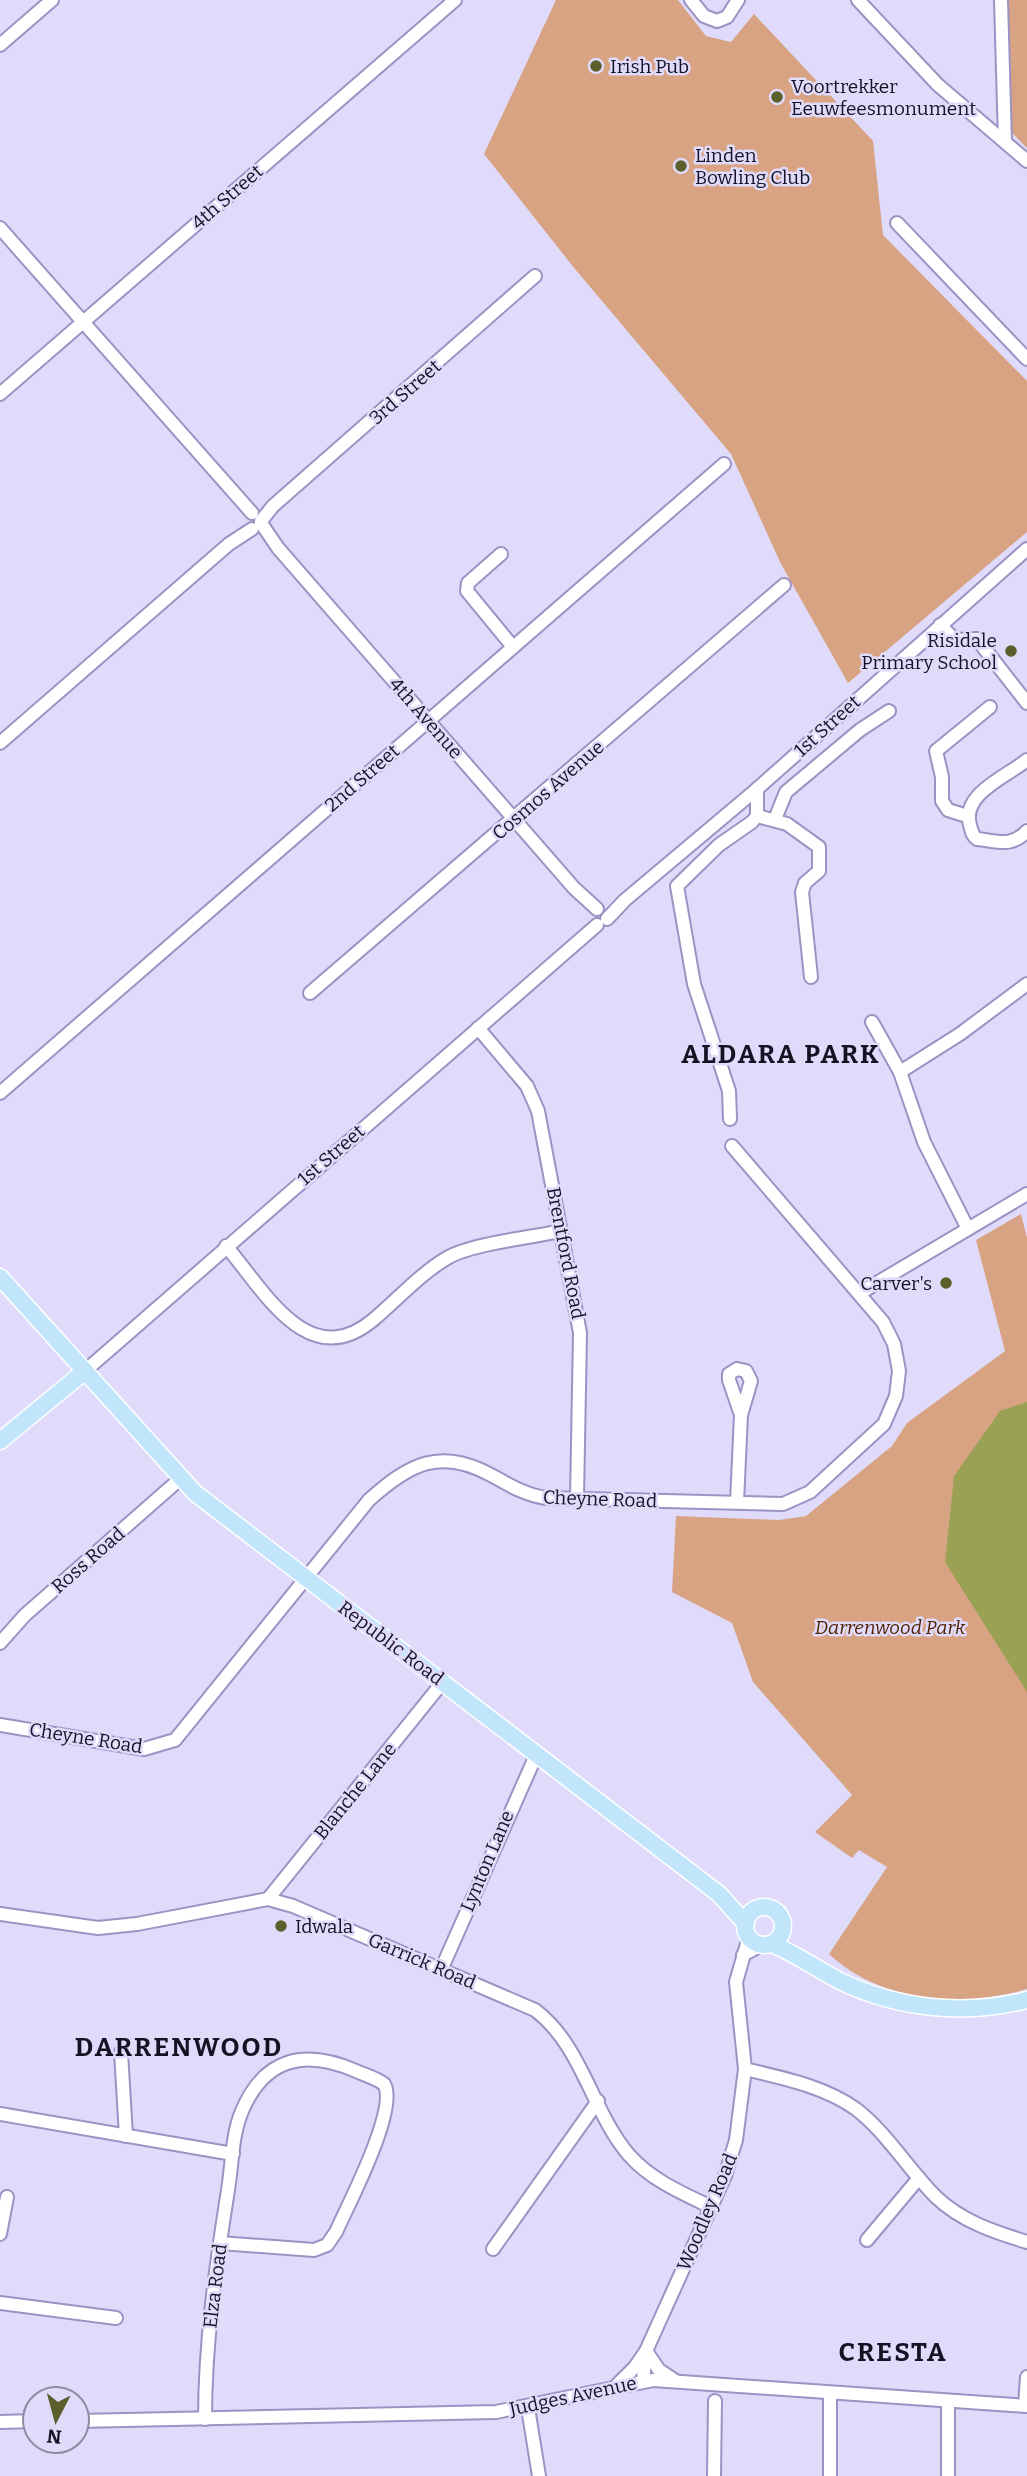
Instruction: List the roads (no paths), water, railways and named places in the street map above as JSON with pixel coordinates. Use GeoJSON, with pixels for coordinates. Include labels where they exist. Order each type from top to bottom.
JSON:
{"type":"FeatureCollection","features":[{"type":"Feature","properties":{"kind":"main road","name":"Republic Road"},"geometry":{"type":"LineString","coordinates":[[0,1277],[180,1479],[219,1514],[537,1752],[719,1894],[757,1937],[804,1957],[837,1980],[920,2007],[999,2007],[1027,2000]]}},
{"type":"Feature","properties":{"kind":"main road"},"geometry":{"type":"LineString","coordinates":[[0,1441],[85,1371]]}},
{"type":"Feature","properties":{"kind":"main road","name":"Republic Road"},"geometry":{"type":"LineString","coordinates":[[719,1894],[778,1912],[783,1929],[804,1957]]}},
{"type":"Feature","properties":{"kind":"main road"},"geometry":{"type":"LineString","coordinates":[[758,1908],[750,1913],[757,1937],[783,1929]]}},
{"type":"Feature","properties":{"kind":"street"},"geometry":{"type":"LineString","coordinates":[[0,45],[51,0]]}},
{"type":"Feature","properties":{"kind":"street","name":"4th Street"},"geometry":{"type":"LineString","coordinates":[[0,394],[455,0]]}},
{"type":"Feature","properties":{"kind":"street"},"geometry":{"type":"LineString","coordinates":[[691,0],[713,21],[727,17],[738,0]]}},
{"type":"Feature","properties":{"kind":"street"},"geometry":{"type":"LineString","coordinates":[[858,0],[938,85],[1027,162]]}},
{"type":"Feature","properties":{"kind":"street"},"geometry":{"type":"LineString","coordinates":[[1001,0],[1005,142]]}},
{"type":"Feature","properties":{"kind":"street"},"geometry":{"type":"LineString","coordinates":[[897,223],[1027,359]]}},
{"type":"Feature","properties":{"kind":"street","name":"4th Avenue"},"geometry":{"type":"LineString","coordinates":[[0,228],[84,321],[253,521],[598,916]]}},
{"type":"Feature","properties":{"kind":"street","name":"3rd Street"},"geometry":{"type":"LineString","coordinates":[[0,743],[535,276]]}},
{"type":"Feature","properties":{"kind":"street","name":"2nd Street"},"geometry":{"type":"LineString","coordinates":[[0,1093],[724,464]]}},
{"type":"Feature","properties":{"kind":"street","name":"1st Street"},"geometry":{"type":"LineString","coordinates":[[85,1371],[226,1245],[578,941],[598,916],[625,900],[757,789],[1027,549]]}},
{"type":"Feature","properties":{"kind":"street"},"geometry":{"type":"LineString","coordinates":[[501,554],[468,583],[467,591],[513,647]]}},
{"type":"Feature","properties":{"kind":"street","name":"Cosmos Avenue"},"geometry":{"type":"LineString","coordinates":[[310,993],[784,585]]}},
{"type":"Feature","properties":{"kind":"street"},"geometry":{"type":"LineString","coordinates":[[940,625],[955,640],[977,639],[1027,703]]}},
{"type":"Feature","properties":{"kind":"street"},"geometry":{"type":"LineString","coordinates":[[967,816],[948,810],[942,801],[942,777],[936,751],[990,706]]}},
{"type":"Feature","properties":{"kind":"street"},"geometry":{"type":"LineString","coordinates":[[775,819],[786,792],[860,730],[889,711]]}},
{"type":"Feature","properties":{"kind":"street"},"geometry":{"type":"LineString","coordinates":[[1027,760],[976,797],[967,816],[971,832],[977,839],[1006,844],[1020,838],[1027,831]]}},
{"type":"Feature","properties":{"kind":"street"},"geometry":{"type":"LineString","coordinates":[[757,789],[757,816]]}},
{"type":"Feature","properties":{"kind":"street"},"geometry":{"type":"LineString","coordinates":[[730,1119],[731,1099],[694,984],[677,886],[719,845],[757,816],[775,819],[812,839],[821,852],[819,871],[805,883],[802,892],[811,977]]}},
{"type":"Feature","properties":{"kind":"street"},"geometry":{"type":"LineString","coordinates":[[900,1072],[960,1034],[1027,984]]}},
{"type":"Feature","properties":{"kind":"street"},"geometry":{"type":"LineString","coordinates":[[872,1022],[900,1072],[924,1142],[968,1229]]}},
{"type":"Feature","properties":{"kind":"street","name":"Brentford Road"},"geometry":{"type":"LineString","coordinates":[[478,1027],[531,1092],[538,1111],[580,1332],[577,1499]]}},
{"type":"Feature","properties":{"kind":"street","name":"Cheyne Road"},"geometry":{"type":"LineString","coordinates":[[0,1725],[144,1749],[168,1744],[188,1728],[369,1500],[390,1481],[430,1462],[465,1463],[527,1494],[577,1499],[783,1504],[800,1498],[831,1475],[884,1424],[896,1396],[898,1356],[890,1333],[860,1293],[732,1146]]}},
{"type":"Feature","properties":{"kind":"street"},"geometry":{"type":"LineString","coordinates":[[860,1293],[1027,1194]]}},
{"type":"Feature","properties":{"kind":"street"},"geometry":{"type":"LineString","coordinates":[[226,1245],[294,1325],[314,1336],[337,1339],[361,1329],[447,1258],[561,1231]]}},
{"type":"Feature","properties":{"kind":"street"},"geometry":{"type":"LineString","coordinates":[[737,1502],[741,1415]]}},
{"type":"Feature","properties":{"kind":"street","name":"Ross Road"},"geometry":{"type":"LineString","coordinates":[[0,1643],[25,1615],[180,1479]]}},
{"type":"Feature","properties":{"kind":"street","name":"Blanche Lane"},"geometry":{"type":"LineString","coordinates":[[268,1899],[442,1683]]}},
{"type":"Feature","properties":{"kind":"street","name":"Lynton Lane"},"geometry":{"type":"LineString","coordinates":[[441,1970],[537,1752]]}},
{"type":"Feature","properties":{"kind":"street","name":"Garrick Road"},"geometry":{"type":"LineString","coordinates":[[0,1914],[105,1927],[201,1913],[268,1899],[293,1906],[524,2005],[545,2017],[558,2032],[622,2145],[637,2164],[672,2188],[711,2207]]}},
{"type":"Feature","properties":{"kind":"street","name":"Woodley Road"},"geometry":{"type":"LineString","coordinates":[[643,2381],[646,2350],[711,2207],[736,2140],[745,2069],[736,1982],[743,1955],[757,1937]]}},
{"type":"Feature","properties":{"kind":"street"},"geometry":{"type":"LineString","coordinates":[[121,2052],[126,2136]]}},
{"type":"Feature","properties":{"kind":"street","name":"Elza Road"},"geometry":{"type":"LineString","coordinates":[[205,2418],[208,2336],[220,2243],[233,2154],[243,2110],[276,2066],[304,2059],[328,2060],[382,2082],[387,2089],[388,2105],[381,2127],[336,2232],[327,2245],[309,2250],[220,2243]]}},
{"type":"Feature","properties":{"kind":"street"},"geometry":{"type":"LineString","coordinates":[[745,2069],[802,2084],[838,2098],[872,2123],[936,2197],[967,2219],[1027,2242]]}},
{"type":"Feature","properties":{"kind":"street"},"geometry":{"type":"LineString","coordinates":[[493,2249],[598,2101]]}},
{"type":"Feature","properties":{"kind":"street"},"geometry":{"type":"LineString","coordinates":[[0,2114],[233,2154]]}},
{"type":"Feature","properties":{"kind":"street"},"geometry":{"type":"LineString","coordinates":[[867,2240],[919,2179]]}},
{"type":"Feature","properties":{"kind":"street"},"geometry":{"type":"LineString","coordinates":[[0,2234],[7,2197]]}},
{"type":"Feature","properties":{"kind":"street"},"geometry":{"type":"LineString","coordinates":[[0,2303],[116,2318]]}},
{"type":"Feature","properties":{"kind":"street"},"geometry":{"type":"LineString","coordinates":[[616,2385],[635,2367],[646,2350],[659,2370],[675,2380]]}},
{"type":"Feature","properties":{"kind":"street"},"geometry":{"type":"LineString","coordinates":[[1026,2406],[1027,2377]]}},
{"type":"Feature","properties":{"kind":"street","name":"Judges Avenue"},"geometry":{"type":"LineString","coordinates":[[91,2421],[487,2413],[528,2408],[616,2385],[675,2380],[1026,2406]]}},
{"type":"Feature","properties":{"kind":"street"},"geometry":{"type":"LineString","coordinates":[[830,2393],[830,2476]]}},
{"type":"Feature","properties":{"kind":"street"},"geometry":{"type":"LineString","coordinates":[[715,2401],[715,2476]]}},
{"type":"Feature","properties":{"kind":"street"},"geometry":{"type":"LineString","coordinates":[[947,2476],[948,2401]]}},
{"type":"Feature","properties":{"kind":"street"},"geometry":{"type":"LineString","coordinates":[[528,2408],[539,2476]]}},
{"type":"Feature","properties":{"kind":"street"},"geometry":{"type":"LineString","coordinates":[[0,2422],[21,2421]]}},
{"type":"Feature","properties":{"kind":"place","name":"Irish Pub"},"geometry":{"type":"Point","coordinates":[596,66]}},
{"type":"Feature","properties":{"kind":"place","name":"Voortrekker Eeuwfeesmonument"},"geometry":{"type":"Point","coordinates":[777,97]}},
{"type":"Feature","properties":{"kind":"place","name":"Linden Bowling Club"},"geometry":{"type":"Point","coordinates":[681,166]}},
{"type":"Feature","properties":{"kind":"place","name":"Risidale Primary School"},"geometry":{"type":"Point","coordinates":[1011,651]}},
{"type":"Feature","properties":{"kind":"place","name":"Carver's"},"geometry":{"type":"Point","coordinates":[946,1283]}},
{"type":"Feature","properties":{"kind":"place","name":"Idwala"},"geometry":{"type":"Point","coordinates":[281,1926]}},
{"type":"Feature","properties":{"kind":"district","name":"ALDARA PARK"},"geometry":{"type":"Point","coordinates":[781,1054]}},
{"type":"Feature","properties":{"kind":"district","name":"DARRENWOOD"},"geometry":{"type":"Point","coordinates":[179,2047]}},
{"type":"Feature","properties":{"kind":"district","name":"CRESTA"},"geometry":{"type":"Point","coordinates":[893,2352]}},
{"type":"Feature","properties":{"kind":"park label","name":"Darrenwood Park"},"geometry":{"type":"Point","coordinates":[890,1627]}}]}
